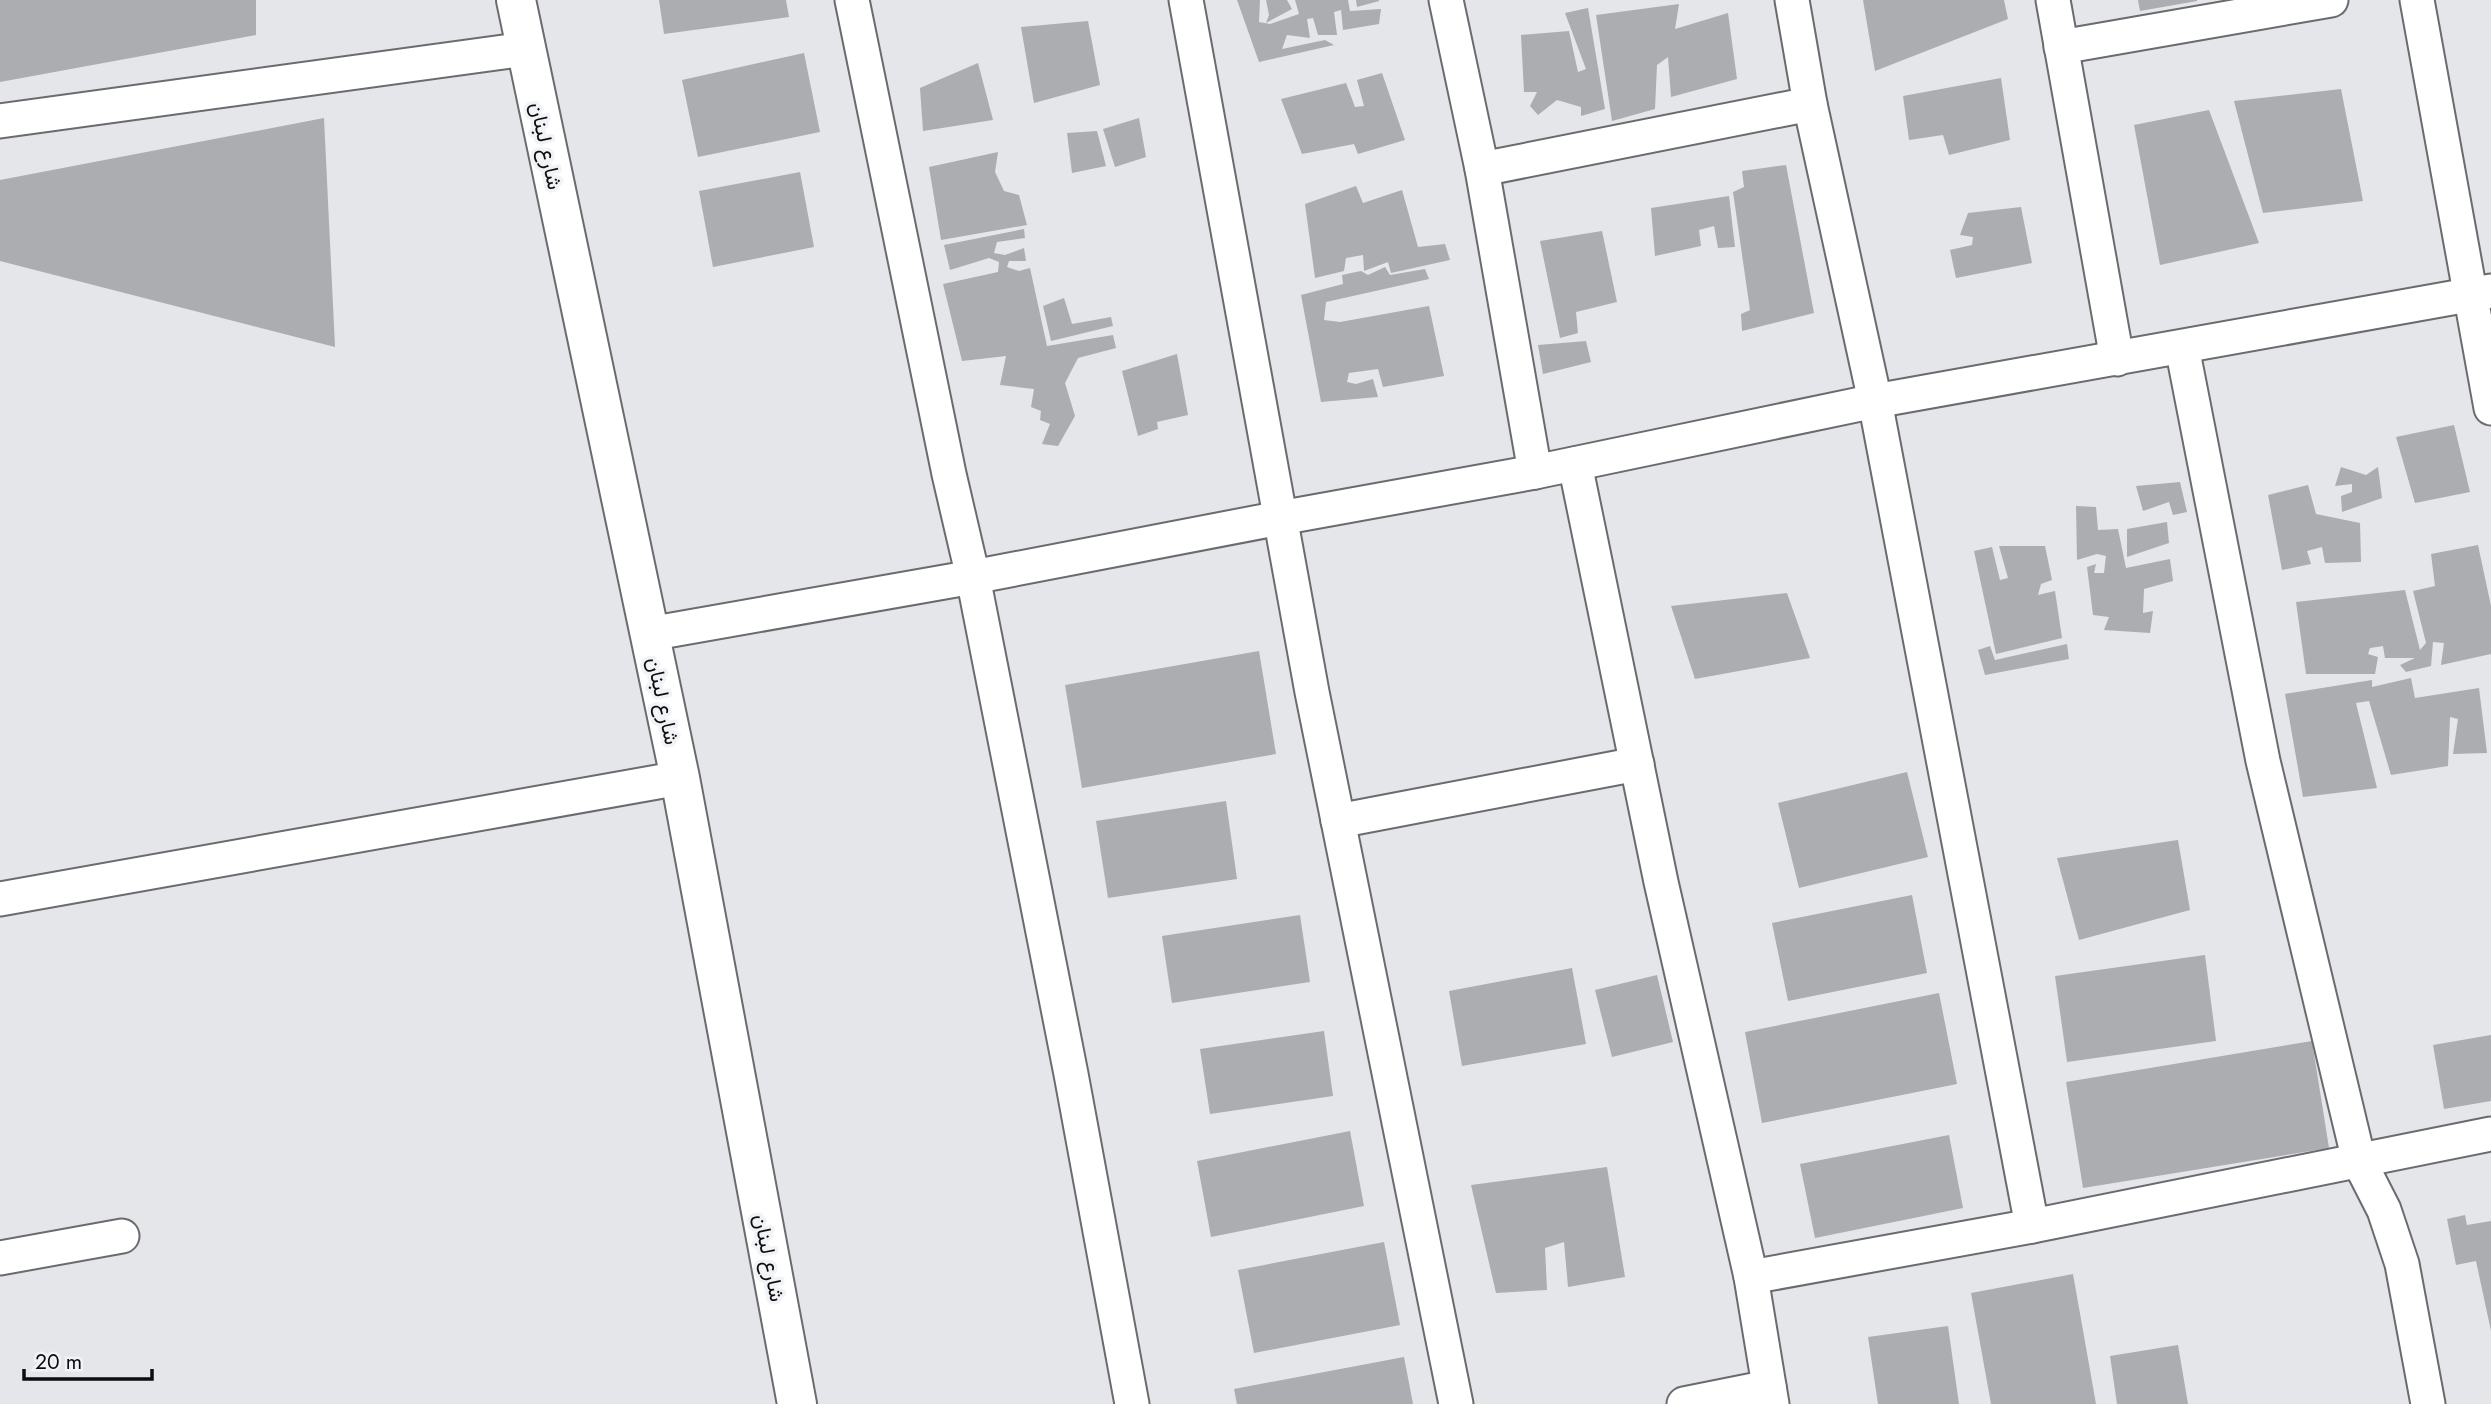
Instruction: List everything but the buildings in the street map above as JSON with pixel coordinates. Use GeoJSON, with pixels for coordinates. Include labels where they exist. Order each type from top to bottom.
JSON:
{"type":"FeatureCollection","features":[{"type":"Feature","properties":{"kind":"street","name":"شارع لبنان"},"geometry":{"type":"LineString","coordinates":[[516,0],[680,778],[797,1404]]}},
{"type":"Feature","properties":{"kind":"street"},"geometry":{"type":"LineString","coordinates":[[852,0],[949,474],[974,578],[1132,1404]]}},
{"type":"Feature","properties":{"kind":"street"},"geometry":{"type":"LineString","coordinates":[[1186,0],[1312,692],[1456,1404]]}},
{"type":"Feature","properties":{"kind":"street"},"geometry":{"type":"LineString","coordinates":[[1446,0],[1482,169],[1535,472]]}},
{"type":"Feature","properties":{"kind":"street"},"geometry":{"type":"LineString","coordinates":[[1792,0],[1810,104],[1875,401],[2032,1226]]}},
{"type":"Feature","properties":{"kind":"street"},"geometry":{"type":"LineString","coordinates":[[2053,0],[2117,359]]}},
{"type":"Feature","properties":{"kind":"street"},"geometry":{"type":"LineString","coordinates":[[2061,47],[2331,0]]}},
{"type":"Feature","properties":{"kind":"street"},"geometry":{"type":"LineString","coordinates":[[2417,0],[2480,293],[2491,408]]}},
{"type":"Feature","properties":{"kind":"street"},"geometry":{"type":"LineString","coordinates":[[0,121],[525,49]]}},
{"type":"Feature","properties":{"kind":"street"},"geometry":{"type":"LineString","coordinates":[[1482,169],[1810,104]]}},
{"type":"Feature","properties":{"kind":"street"},"geometry":{"type":"LineString","coordinates":[[649,634],[974,578],[1280,518],[1535,472],[1875,401],[2480,293]]}},
{"type":"Feature","properties":{"kind":"street"},"geometry":{"type":"LineString","coordinates":[[2182,347],[2263,761],[2359,1161],[2384,1210],[2402,1264],[2428,1404]]}},
{"type":"Feature","properties":{"kind":"street"},"geometry":{"type":"LineString","coordinates":[[1575,464],[1661,882],[1751,1277],[1771,1396],[1684,1404]]}},
{"type":"Feature","properties":{"kind":"street"},"geometry":{"type":"LineString","coordinates":[[1338,821],[1637,764]]}},
{"type":"Feature","properties":{"kind":"street"},"geometry":{"type":"LineString","coordinates":[[0,899],[680,778]]}},
{"type":"Feature","properties":{"kind":"street"},"geometry":{"type":"LineString","coordinates":[[1751,1277],[2032,1226],[2491,1134]]}},
{"type":"Feature","properties":{"kind":"street"},"geometry":{"type":"LineString","coordinates":[[0,1258],[122,1236]]}}]}
